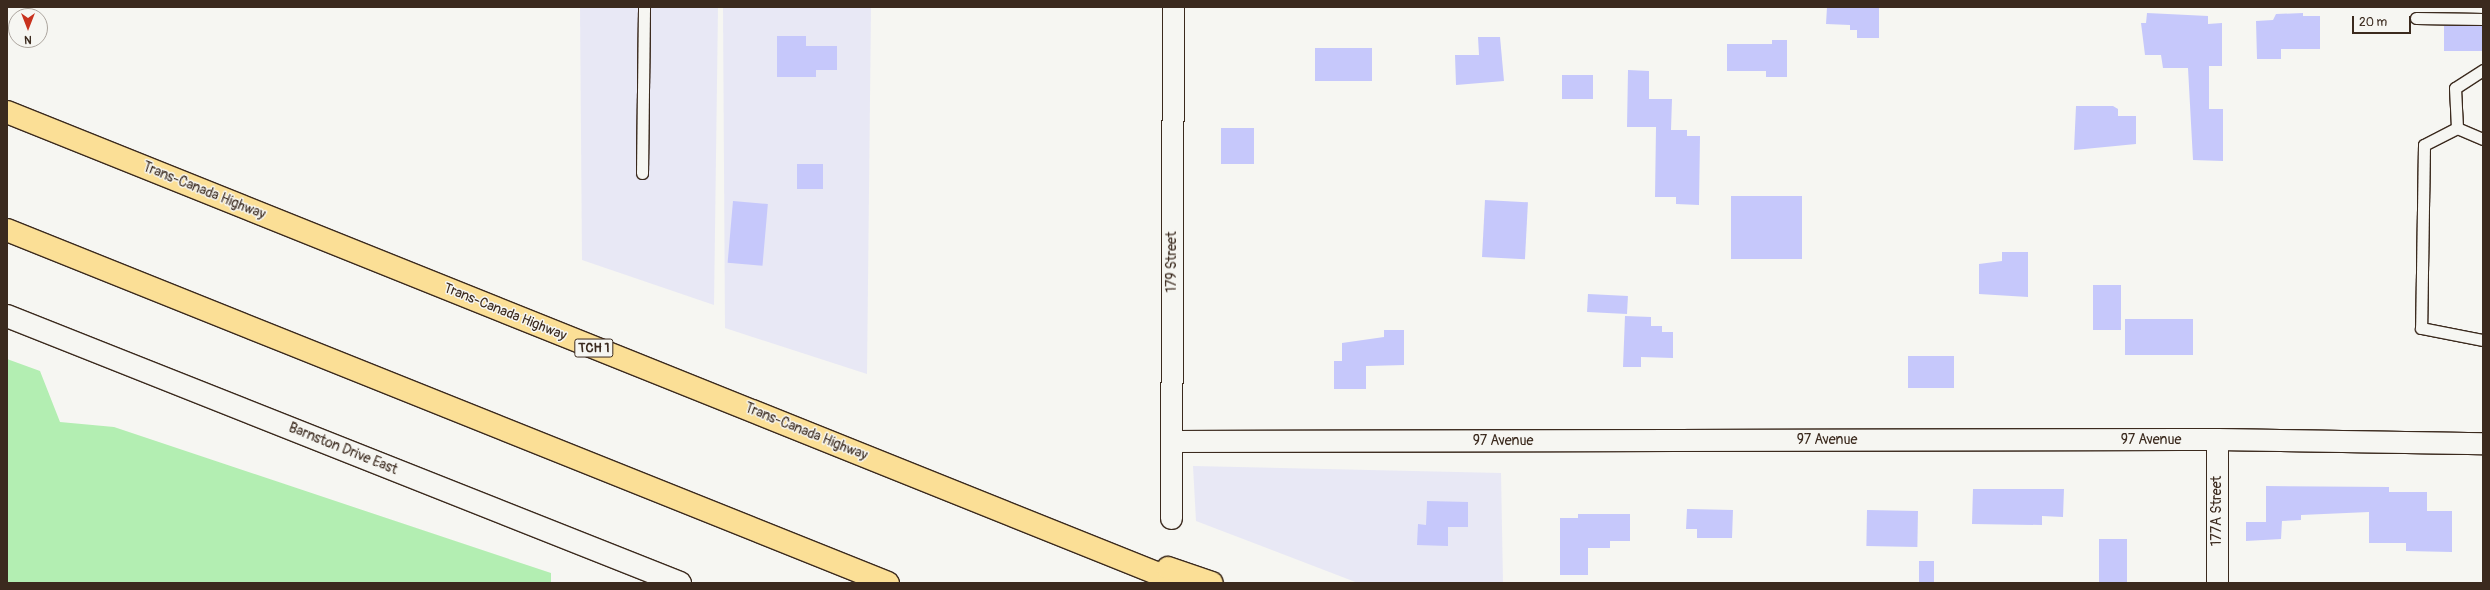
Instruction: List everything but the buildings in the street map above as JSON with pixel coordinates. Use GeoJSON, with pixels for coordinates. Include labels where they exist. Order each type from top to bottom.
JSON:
{"type":"FeatureCollection","features":[{"type":"Feature","properties":{"kind":"highway","name":"Trans-Canada Highway"},"geometry":{"type":"LineString","coordinates":[[7,112],[1181,583]]}},
{"type":"Feature","properties":{"kind":"highway"},"geometry":{"type":"LineString","coordinates":[[7,230],[888,583]]}},
{"type":"Feature","properties":{"kind":"highway"},"geometry":{"type":"LineString","coordinates":[[1016,516],[1212,583]]}},
{"type":"Feature","properties":{"kind":"street","name":"179 Street"},"geometry":{"type":"LineString","coordinates":[[1171,518],[1173,7]]}},
{"type":"Feature","properties":{"kind":"street","name":"Barnston Drive East"},"geometry":{"type":"LineString","coordinates":[[7,316],[680,583]]}},
{"type":"Feature","properties":{"kind":"street","name":"97 Avenue"},"geometry":{"type":"LineString","coordinates":[[1171,441],[2217,439],[2483,443]]}},
{"type":"Feature","properties":{"kind":"street","name":"177A Street"},"geometry":{"type":"LineString","coordinates":[[2217,439],[2217,583]]}},
{"type":"Feature","properties":{"kind":"lane"},"geometry":{"type":"LineString","coordinates":[[642,173],[644,7]]}},
{"type":"Feature","properties":{"kind":"lane"},"geometry":{"type":"LineString","coordinates":[[2416,18],[2483,19]]}},
{"type":"Feature","properties":{"kind":"lane"},"geometry":{"type":"LineString","coordinates":[[2457,128],[2455,88],[2483,70]]}},
{"type":"Feature","properties":{"kind":"lane"},"geometry":{"type":"LineString","coordinates":[[2457,128],[2483,139]]}},
{"type":"Feature","properties":{"kind":"lane"},"geometry":{"type":"LineString","coordinates":[[2457,128],[2424,145],[2421,328],[2483,340]]}},
{"type":"Feature","properties":{"kind":"shaded area"},"geometry":{"type":"Polygon","coordinates":[[[580,7],[718,7],[714,305],[582,260],[580,7]]]}},
{"type":"Feature","properties":{"kind":"shaded area"},"geometry":{"type":"Polygon","coordinates":[[[723,7],[871,7],[867,374],[725,328],[723,7]]]}},
{"type":"Feature","properties":{"kind":"shaded area"},"geometry":{"type":"Polygon","coordinates":[[[1193,466],[1501,473],[1503,583],[1358,583],[1196,521],[1193,466]]]}},
{"type":"Feature","properties":{"kind":"green space"},"geometry":{"type":"Polygon","coordinates":[[[7,359],[40,371],[60,422],[114,427],[551,573],[551,583],[7,583],[7,359]]]}}]}
